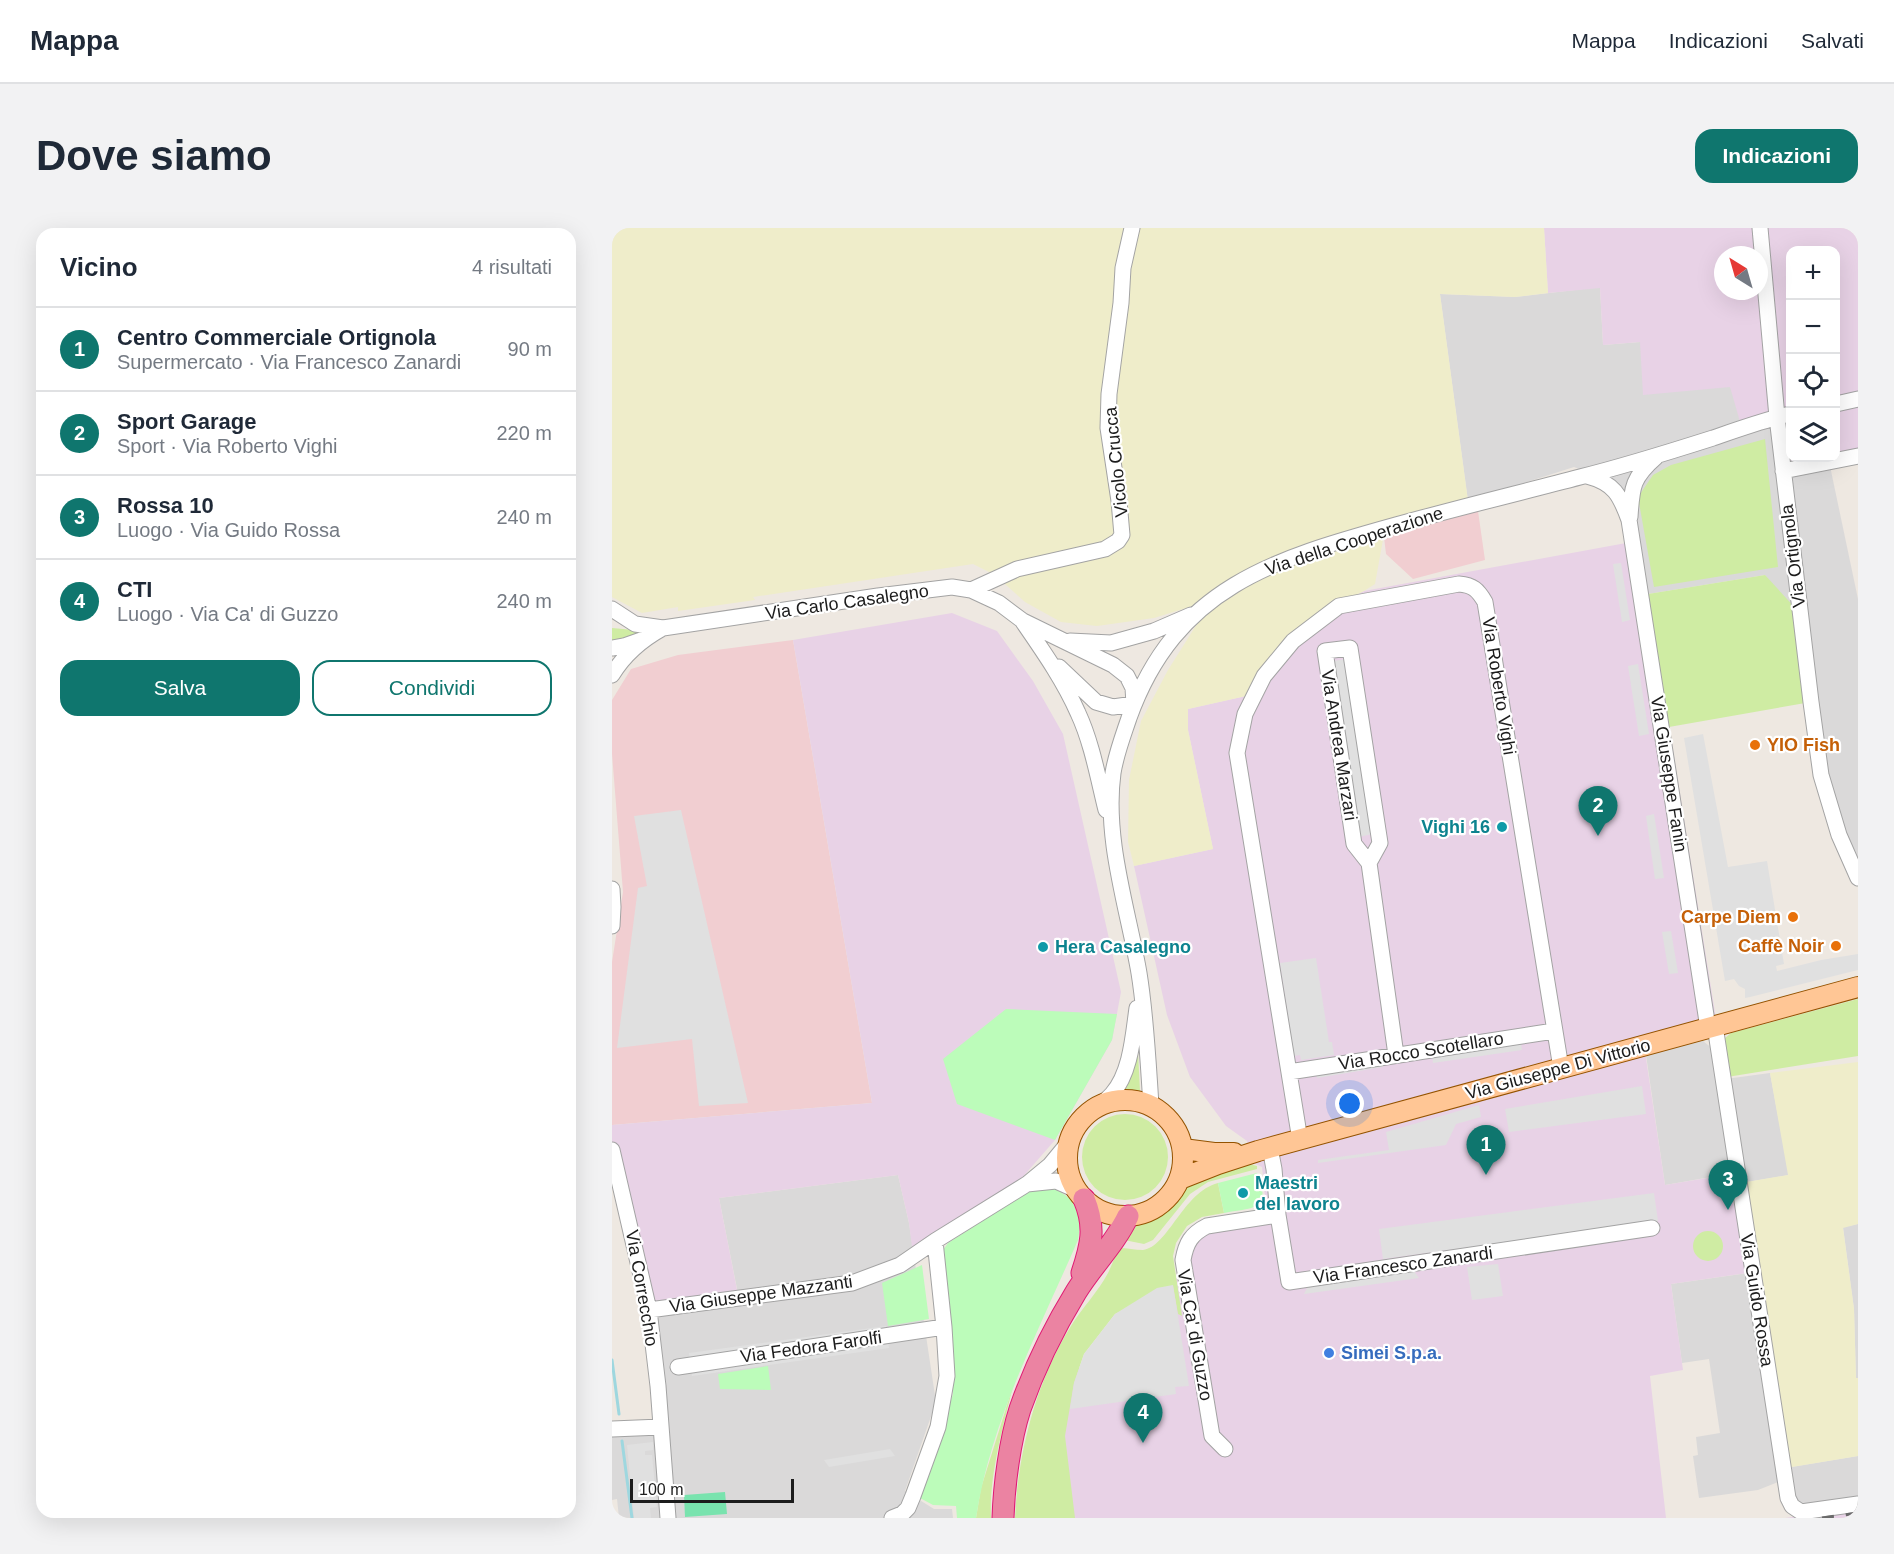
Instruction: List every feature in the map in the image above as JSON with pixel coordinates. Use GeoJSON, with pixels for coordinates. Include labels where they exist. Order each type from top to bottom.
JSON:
{"type":"FeatureCollection","features":[{"type":"Feature","properties":{"kind":"highway"},"geometry":{"type":"LineString","coordinates":[[1077,1291],[1090,1249],[1092,1225],[1089,1212],[1080,1195]]}},
{"type":"Feature","properties":{"kind":"highway"},"geometry":{"type":"LineString","coordinates":[[1003,1518],[1008,1461],[1020,1410],[1055,1330],[1077,1291],[1111,1245],[1128,1216]]}},
{"type":"Feature","properties":{"kind":"main road","name":"Via Giuseppe Di Vittorio"},"geometry":{"type":"LineString","coordinates":[[1180,1179],[1264,1150],[1858,987]]}},
{"type":"Feature","properties":{"kind":"main road"},"geometry":{"type":"LineString","coordinates":[[1117,1100],[1140,1101],[1151,1105],[1163,1112],[1179,1135],[1184,1164],[1180,1179],[1165,1201],[1141,1214],[1112,1215],[1097,1209],[1080,1195],[1071,1179],[1067,1154],[1073,1132],[1086,1115],[1095,1108],[1117,1100]]}},
{"type":"Feature","properties":{"kind":"main road","name":"Via Giuseppe Di Vittorio"},"geometry":{"type":"LineString","coordinates":[[1183,1149],[1214,1153],[1264,1150]]}},
{"type":"Feature","properties":{"kind":"street","name":"Vicolo Crucca"},"geometry":{"type":"LineString","coordinates":[[971,590],[1017,569],[1105,549],[1122,536],[1108,428],[1109,394],[1121,303],[1123,268],[1132,228]]}},
{"type":"Feature","properties":{"kind":"street","name":"Via Ortignola"},"geometry":{"type":"LineString","coordinates":[[1760,228],[1784,416],[1783,471],[1821,774],[1839,835],[1858,878]]}},
{"type":"Feature","properties":{"kind":"street"},"geometry":{"type":"LineString","coordinates":[[1840,403],[1858,399]]}},
{"type":"Feature","properties":{"kind":"street","name":"Via della Cooperazione"},"geometry":{"type":"LineString","coordinates":[[1151,1105],[1139,975],[1112,836],[1113,771],[1134,704],[1147,676],[1180,630],[1199,611],[1243,579],[1299,555],[1362,535],[1659,455],[1784,416]]}},
{"type":"Feature","properties":{"kind":"street"},"geometry":{"type":"LineString","coordinates":[[1632,487],[1642,470],[1659,455]]}},
{"type":"Feature","properties":{"kind":"street"},"geometry":{"type":"LineString","coordinates":[[1783,471],[1858,456]]}},
{"type":"Feature","properties":{"kind":"street"},"geometry":{"type":"LineString","coordinates":[[1615,491],[1613,486],[1620,466]]}},
{"type":"Feature","properties":{"kind":"street","name":"Via Giuseppe Fanin"},"geometry":{"type":"LineString","coordinates":[[1620,466],[1632,480],[1629,520]]}},
{"type":"Feature","properties":{"kind":"street"},"geometry":{"type":"LineString","coordinates":[[1585,476],[1602,480],[1615,491]]}},
{"type":"Feature","properties":{"kind":"street","name":"Via Giuseppe Fanin"},"geometry":{"type":"LineString","coordinates":[[1615,491],[1629,520],[1711,1027]]}},
{"type":"Feature","properties":{"kind":"street","name":"Via Roberto Vighi"},"geometry":{"type":"LineString","coordinates":[[1300,1140],[1237,753],[1245,714],[1264,676],[1293,642],[1339,606],[1459,584],[1476,589],[1486,607],[1561,1068]]}},
{"type":"Feature","properties":{"kind":"street","name":"Via Carlo Casalegno"},"geometry":{"type":"LineString","coordinates":[[612,625],[635,624],[663,628],[952,587],[971,590],[999,603],[1023,621],[1113,665],[1127,676],[1133,688],[1134,704],[1113,707],[1096,702],[1071,680],[1039,645]]}},
{"type":"Feature","properties":{"kind":"street","name":"Via Carlo Casalegno"},"geometry":{"type":"LineString","coordinates":[[612,609],[635,624]]}},
{"type":"Feature","properties":{"kind":"street","name":"Via Carlo Casalegno"},"geometry":{"type":"LineString","coordinates":[[1066,641],[1111,643],[1154,631],[1199,611]]}},
{"type":"Feature","properties":{"kind":"street","name":"Via Carlo Casalegno"},"geometry":{"type":"LineString","coordinates":[[1023,621],[1079,714],[1093,758],[1112,836]]}},
{"type":"Feature","properties":{"kind":"street","name":"Via Carlo Casalegno"},"geometry":{"type":"LineString","coordinates":[[612,648],[644,639],[663,628]]}},
{"type":"Feature","properties":{"kind":"street","name":"Via Carlo Casalegno"},"geometry":{"type":"LineString","coordinates":[[612,675],[644,639]]}},
{"type":"Feature","properties":{"kind":"street","name":"Via Andrea Marzari"},"geometry":{"type":"LineString","coordinates":[[1369,863],[1380,843],[1350,648],[1325,651],[1354,844],[1369,863],[1396,1055]]}},
{"type":"Feature","properties":{"kind":"street"},"geometry":{"type":"LineString","coordinates":[[612,889],[614,907],[612,926]]}},
{"type":"Feature","properties":{"kind":"street","name":"Via della Cooperazione"},"geometry":{"type":"LineString","coordinates":[[1086,1115],[1111,1095],[1124,1073],[1133,1037],[1139,975]]}},
{"type":"Feature","properties":{"kind":"street","name":"Via Guido Rossa"},"geometry":{"type":"LineString","coordinates":[[1711,1027],[1788,1498],[1792,1506],[1800,1512],[1858,1504]]}},
{"type":"Feature","properties":{"kind":"street","name":"Via Rocco Scotellaro"},"geometry":{"type":"LineString","coordinates":[[1289,1072],[1554,1031]]}},
{"type":"Feature","properties":{"kind":"street","name":"Via Giuseppe Mazzanti"},"geometry":{"type":"LineString","coordinates":[[649,1310],[852,1283],[900,1265],[934,1241],[1027,1184],[1050,1165],[1069,1142]]}},
{"type":"Feature","properties":{"kind":"street","name":"Via Correcchio"},"geometry":{"type":"LineString","coordinates":[[612,1150],[649,1310],[668,1518]]}},
{"type":"Feature","properties":{"kind":"street","name":"Via Francesco Zanardi"},"geometry":{"type":"LineString","coordinates":[[1264,1150],[1274,1169],[1278,1215],[1289,1282],[1652,1228]]}},
{"type":"Feature","properties":{"kind":"street","name":"Via Giuseppe Mazzanti"},"geometry":{"type":"LineString","coordinates":[[1027,1184],[1056,1180],[1080,1195]]}},
{"type":"Feature","properties":{"kind":"street","name":"Via Ca' di Guzzo"},"geometry":{"type":"LineString","coordinates":[[1225,1449],[1212,1436],[1183,1260],[1185,1247],[1196,1232],[1207,1226],[1278,1215]]}},
{"type":"Feature","properties":{"kind":"street"},"geometry":{"type":"LineString","coordinates":[[892,1518],[902,1514],[908,1508],[938,1427],[947,1376],[934,1241]]}},
{"type":"Feature","properties":{"kind":"street","name":"Via Fedora Farolfi"},"geometry":{"type":"LineString","coordinates":[[678,1367],[944,1327]]}},
{"type":"Feature","properties":{"kind":"street"},"geometry":{"type":"LineString","coordinates":[[612,1429],[661,1427]]}},
{"type":"Feature","properties":{"kind":"shaded area"},"geometry":{"type":"Polygon","coordinates":[[[612,228],[1544,228],[1548,293],[1515,297],[1440,294],[1468,501],[1386,523],[1375,584],[1324,611],[1246,696],[1188,709],[1188,730],[1213,849],[1134,866],[1128,842],[1129,780],[1141,721],[1168,670],[1212,600],[1154,618],[1097,626],[1061,622],[1025,602],[995,575],[973,564],[753,597],[755,600],[678,611],[678,607],[642,613],[612,597],[612,228]]]}},
{"type":"Feature","properties":{"kind":"shaded area"},"geometry":{"type":"Polygon","coordinates":[[[1544,228],[1858,228],[1858,461],[1793,471],[1791,462],[1840,462],[1840,246],[1786,246],[1786,435],[1783,420],[1743,432],[1730,387],[1643,395],[1640,342],[1603,345],[1600,288],[1548,293],[1544,228]]]}},
{"type":"Feature","properties":{"kind":"shaded area"},"geometry":{"type":"Polygon","coordinates":[[[1600,287],[1603,345],[1640,342],[1730,387],[1783,420],[1786,435],[1786,462],[1791,462],[1793,470],[1830,466],[1858,599],[1858,885],[1832,816],[1813,724],[1765,575],[1648,594],[1629,507],[1603,479],[1574,467],[1468,501],[1440,294],[1515,297],[1600,287]]]}},
{"type":"Feature","properties":{"kind":"shaded area"},"geometry":{"type":"Polygon","coordinates":[[[1478,511],[1485,560],[1413,579],[1386,554],[1384,537],[1478,511]]]}},
{"type":"Feature","properties":{"kind":"shaded area"},"geometry":{"type":"Polygon","coordinates":[[[1637,541],[1648,594],[1717,1025],[1644,1045],[1665,1185],[1731,1174],[1731,1198],[1738,1213],[1747,1273],[1671,1284],[1683,1370],[1650,1376],[1666,1518],[1070,1518],[1057,1438],[1076,1372],[1127,1306],[1178,1277],[1178,1245],[1189,1228],[1202,1220],[1250,1213],[1259,1210],[1264,1204],[1262,1167],[1251,1162],[1247,1141],[1226,1126],[1190,1077],[1167,1015],[1134,866],[1213,849],[1188,730],[1188,709],[1246,696],[1324,611],[1364,591],[1637,541]]]}},
{"type":"Feature","properties":{"kind":"shaded area"},"geometry":{"type":"Polygon","coordinates":[[[1621,563],[1630,620],[1622,622],[1613,564],[1621,563]]]}},
{"type":"Feature","properties":{"kind":"shaded area"},"geometry":{"type":"Polygon","coordinates":[[[952,613],[997,631],[1033,681],[1063,734],[1121,992],[1112,1040],[1055,1140],[1021,1179],[913,1255],[909,1223],[898,1175],[719,1198],[739,1300],[645,1309],[612,1168],[612,1125],[872,1103],[793,640],[952,613]]]}},
{"type":"Feature","properties":{"kind":"shaded area"},"geometry":{"type":"Polygon","coordinates":[[[793,640],[872,1103],[612,1125],[612,962],[623,892],[612,754],[612,700],[631,669],[678,655],[793,640]]]}},
{"type":"Feature","properties":{"kind":"shaded area"},"geometry":{"type":"Polygon","coordinates":[[[1346,659],[1372,834],[1359,837],[1333,661],[1346,659]]]}},
{"type":"Feature","properties":{"kind":"shaded area"},"geometry":{"type":"Polygon","coordinates":[[[1638,664],[1649,734],[1639,736],[1628,666],[1638,664]]]}},
{"type":"Feature","properties":{"kind":"shaded area"},"geometry":{"type":"Polygon","coordinates":[[[1703,734],[1728,867],[1767,861],[1784,964],[1776,966],[1777,971],[1858,954],[1858,970],[1745,998],[1745,989],[1739,986],[1734,979],[1725,981],[1684,738],[1703,734]]]}},
{"type":"Feature","properties":{"kind":"shaded area"},"geometry":{"type":"Polygon","coordinates":[[[681,810],[748,1103],[699,1106],[692,1039],[617,1048],[638,888],[647,886],[634,816],[681,810]]]}},
{"type":"Feature","properties":{"kind":"shaded area"},"geometry":{"type":"Polygon","coordinates":[[[1654,814],[1664,878],[1655,879],[1646,816],[1654,814]]]}},
{"type":"Feature","properties":{"kind":"shaded area"},"geometry":{"type":"Polygon","coordinates":[[[1671,931],[1678,973],[1669,974],[1662,932],[1671,931]]]}},
{"type":"Feature","properties":{"kind":"shaded area"},"geometry":{"type":"Polygon","coordinates":[[[1316,958],[1329,1042],[1332,1042],[1334,1055],[1301,1060],[1300,1055],[1294,1056],[1280,963],[1316,958]]]}},
{"type":"Feature","properties":{"kind":"shaded area"},"geometry":{"type":"Polygon","coordinates":[[[1703,1041],[1713,1049],[1718,1080],[1770,1073],[1789,1175],[1741,1183],[1740,1172],[1665,1185],[1646,1055],[1703,1041]]]}},
{"type":"Feature","properties":{"kind":"shaded area"},"geometry":{"type":"Polygon","coordinates":[[[1521,1042],[1522,1050],[1433,1063],[1432,1056],[1521,1042]]]}},
{"type":"Feature","properties":{"kind":"shaded area"},"geometry":{"type":"Polygon","coordinates":[[[1383,1061],[1383,1067],[1317,1078],[1316,1071],[1383,1061]]]}},
{"type":"Feature","properties":{"kind":"shaded area"},"geometry":{"type":"Polygon","coordinates":[[[1858,1062],[1858,1224],[1843,1228],[1854,1309],[1856,1378],[1858,1378],[1858,1456],[1786,1468],[1741,1183],[1788,1175],[1770,1073],[1858,1062]]]}},
{"type":"Feature","properties":{"kind":"shaded area"},"geometry":{"type":"Polygon","coordinates":[[[1642,1086],[1646,1114],[1509,1132],[1505,1109],[1642,1086]]]}},
{"type":"Feature","properties":{"kind":"shaded area"},"geometry":{"type":"Polygon","coordinates":[[[1479,1105],[1481,1117],[1456,1124],[1446,1145],[1318,1163],[1318,1160],[1389,1150],[1386,1132],[1479,1105]]]}},
{"type":"Feature","properties":{"kind":"shaded area"},"geometry":{"type":"Polygon","coordinates":[[[898,1175],[909,1223],[936,1402],[905,1491],[934,1509],[952,1509],[953,1518],[619,1518],[617,1499],[612,1500],[612,1431],[657,1428],[645,1309],[739,1299],[719,1198],[898,1175]]]}},
{"type":"Feature","properties":{"kind":"shaded area"},"geometry":{"type":"Polygon","coordinates":[[[1654,1193],[1658,1221],[1383,1259],[1379,1229],[1654,1193]]]}},
{"type":"Feature","properties":{"kind":"shaded area"},"geometry":{"type":"Polygon","coordinates":[[[1858,1224],[1858,1378],[1856,1379],[1854,1309],[1843,1227],[1858,1224]]]}},
{"type":"Feature","properties":{"kind":"shaded area"},"geometry":{"type":"Polygon","coordinates":[[[1498,1264],[1503,1296],[1472,1300],[1467,1267],[1498,1264]]]}},
{"type":"Feature","properties":{"kind":"shaded area"},"geometry":{"type":"Polygon","coordinates":[[[1414,1271],[1419,1278],[1304,1294],[1308,1286],[1414,1271]]]}},
{"type":"Feature","properties":{"kind":"shaded area"},"geometry":{"type":"Polygon","coordinates":[[[1748,1273],[1779,1469],[1858,1456],[1858,1501],[1797,1507],[1788,1478],[1758,1490],[1699,1498],[1693,1456],[1698,1455],[1696,1437],[1720,1433],[1709,1359],[1682,1363],[1671,1284],[1748,1273]]]}},
{"type":"Feature","properties":{"kind":"shaded area"},"geometry":{"type":"Polygon","coordinates":[[[1173,1285],[1189,1386],[1175,1387],[1176,1394],[1070,1409],[1074,1383],[1084,1354],[1115,1314],[1157,1288],[1173,1285]]]}},
{"type":"Feature","properties":{"kind":"shaded area"},"geometry":{"type":"Polygon","coordinates":[[[886,1326],[889,1348],[692,1376],[689,1353],[886,1326]]]}},
{"type":"Feature","properties":{"kind":"shaded area"},"geometry":{"type":"Polygon","coordinates":[[[653,1442],[653,1450],[645,1451],[645,1455],[652,1455],[657,1507],[650,1508],[651,1518],[634,1518],[627,1445],[653,1442]]]}},
{"type":"Feature","properties":{"kind":"shaded area"},"geometry":{"type":"Polygon","coordinates":[[[890,1449],[895,1456],[829,1467],[824,1460],[890,1449]]]}},
{"type":"Feature","properties":{"kind":"shaded area"},"geometry":{"type":"Polygon","coordinates":[[[1858,1508],[1858,1518],[1785,1518],[1858,1508]]]}},
{"type":"Feature","properties":{"kind":"green space"},"geometry":{"type":"Polygon","coordinates":[[[1765,439],[1778,567],[1654,587],[1638,497],[1653,475],[1671,465],[1765,439]]]}},
{"type":"Feature","properties":{"kind":"green space"},"geometry":{"type":"Polygon","coordinates":[[[1765,575],[1798,611],[1811,702],[1669,727],[1648,594],[1765,575]]]}},
{"type":"Feature","properties":{"kind":"green space"},"geometry":{"type":"Polygon","coordinates":[[[612,628],[645,631],[612,644],[612,628]]]}},
{"type":"Feature","properties":{"kind":"green space"},"geometry":{"type":"Polygon","coordinates":[[[1858,999],[1858,1056],[1727,1077],[1723,1052],[1725,1038],[1731,1033],[1858,999]]]}},
{"type":"Feature","properties":{"kind":"green space"},"geometry":{"type":"Polygon","coordinates":[[[1006,1009],[1117,1014],[1112,1040],[1055,1140],[957,1104],[943,1059],[1006,1009]]]}},
{"type":"Feature","properties":{"kind":"green space"},"geometry":{"type":"Polygon","coordinates":[[[1138,1052],[1140,1091],[1125,1089],[1138,1052]]]}},
{"type":"Feature","properties":{"kind":"green space"},"geometry":{"type":"Polygon","coordinates":[[[1125,1114],[1149,1121],[1161,1133],[1168,1157],[1161,1181],[1149,1193],[1125,1200],[1101,1193],[1089,1181],[1082,1157],[1089,1133],[1101,1121],[1125,1114]]]}},
{"type":"Feature","properties":{"kind":"green space"},"geometry":{"type":"Polygon","coordinates":[[[1250,1164],[1257,1166],[1257,1169],[1208,1182],[1190,1194],[1153,1240],[1144,1244],[1124,1240],[1133,1226],[1170,1207],[1192,1181],[1250,1164]]]}},
{"type":"Feature","properties":{"kind":"green space"},"geometry":{"type":"Polygon","coordinates":[[[1257,1173],[1263,1195],[1261,1201],[1251,1208],[1224,1213],[1218,1183],[1257,1173]]]}},
{"type":"Feature","properties":{"kind":"green space"},"geometry":{"type":"Polygon","coordinates":[[[1218,1183],[1224,1213],[1202,1217],[1187,1226],[1176,1243],[1173,1256],[1182,1316],[1178,1314],[1173,1286],[1115,1314],[1084,1354],[1074,1383],[1065,1436],[1075,1518],[1015,1518],[1020,1468],[1031,1418],[1048,1370],[1071,1326],[1104,1280],[1119,1248],[1143,1250],[1152,1247],[1195,1197],[1206,1188],[1218,1183]]]}},
{"type":"Feature","properties":{"kind":"green space"},"geometry":{"type":"Polygon","coordinates":[[[1048,1187],[1065,1195],[1075,1206],[1079,1221],[1078,1240],[1005,1411],[983,1482],[976,1518],[957,1518],[956,1506],[933,1505],[920,1498],[953,1394],[953,1363],[943,1250],[948,1243],[1031,1190],[1048,1187]]]}},
{"type":"Feature","properties":{"kind":"green space"},"geometry":{"type":"Polygon","coordinates":[[[1708,1231],[1714,1232],[1722,1240],[1722,1252],[1714,1260],[1708,1261],[1702,1260],[1694,1252],[1693,1246],[1694,1240],[1702,1232],[1708,1231]]]}},
{"type":"Feature","properties":{"kind":"green space"},"geometry":{"type":"Polygon","coordinates":[[[922,1265],[929,1319],[888,1326],[882,1283],[922,1265]]]}},
{"type":"Feature","properties":{"kind":"green space"},"geometry":{"type":"Polygon","coordinates":[[[768,1366],[771,1390],[720,1389],[718,1374],[768,1366]]]}},
{"type":"Feature","properties":{"kind":"green space"},"geometry":{"type":"Polygon","coordinates":[[[1013,1386],[994,1468],[991,1518],[976,1518],[981,1488],[1013,1386]]]}},
{"type":"Feature","properties":{"kind":"green space"},"geometry":{"type":"Polygon","coordinates":[[[725,1492],[727,1514],[685,1517],[684,1495],[725,1492]]]}},
{"type":"Feature","properties":{"kind":"waterway"},"geometry":{"type":"LineString","coordinates":[[612,1360],[619,1414]]}},
{"type":"Feature","properties":{"kind":"waterway"},"geometry":{"type":"LineString","coordinates":[[622,1441],[632,1518]]}},
{"type":"Feature","properties":{"kind":"railway"},"geometry":{"type":"LineString","coordinates":[[1822,1518],[1858,1513]]}},
{"type":"Feature","properties":{"kind":"place","name":"YIO Fish"},"geometry":{"type":"Point","coordinates":[1755,745]}},
{"type":"Feature","properties":{"kind":"place","name":"Vighi 16"},"geometry":{"type":"Point","coordinates":[1502,827]}},
{"type":"Feature","properties":{"kind":"place","name":"Sport Garage"},"geometry":{"type":"Point","coordinates":[1598,836]}},
{"type":"Feature","properties":{"kind":"place","name":"Carpe Diem"},"geometry":{"type":"Point","coordinates":[1793,917]}},
{"type":"Feature","properties":{"kind":"place","name":"Caffè Noir"},"geometry":{"type":"Point","coordinates":[1836,946]}},
{"type":"Feature","properties":{"kind":"place","name":"Hera Casalegno"},"geometry":{"type":"Point","coordinates":[1043,947]}},
{"type":"Feature","properties":{"kind":"place","name":"Centro Commerciale Ortignola"},"geometry":{"type":"Point","coordinates":[1486,1175]}},
{"type":"Feature","properties":{"kind":"place","name":"Maestri del lavoro"},"geometry":{"type":"Point","coordinates":[1243,1193]}},
{"type":"Feature","properties":{"kind":"place","name":"Rossa 10"},"geometry":{"type":"Point","coordinates":[1728,1210]}},
{"type":"Feature","properties":{"kind":"place","name":"Simei S.p.a."},"geometry":{"type":"Point","coordinates":[1329,1353]}},
{"type":"Feature","properties":{"kind":"place","name":"CTI"},"geometry":{"type":"Point","coordinates":[1143,1443]}}]}
